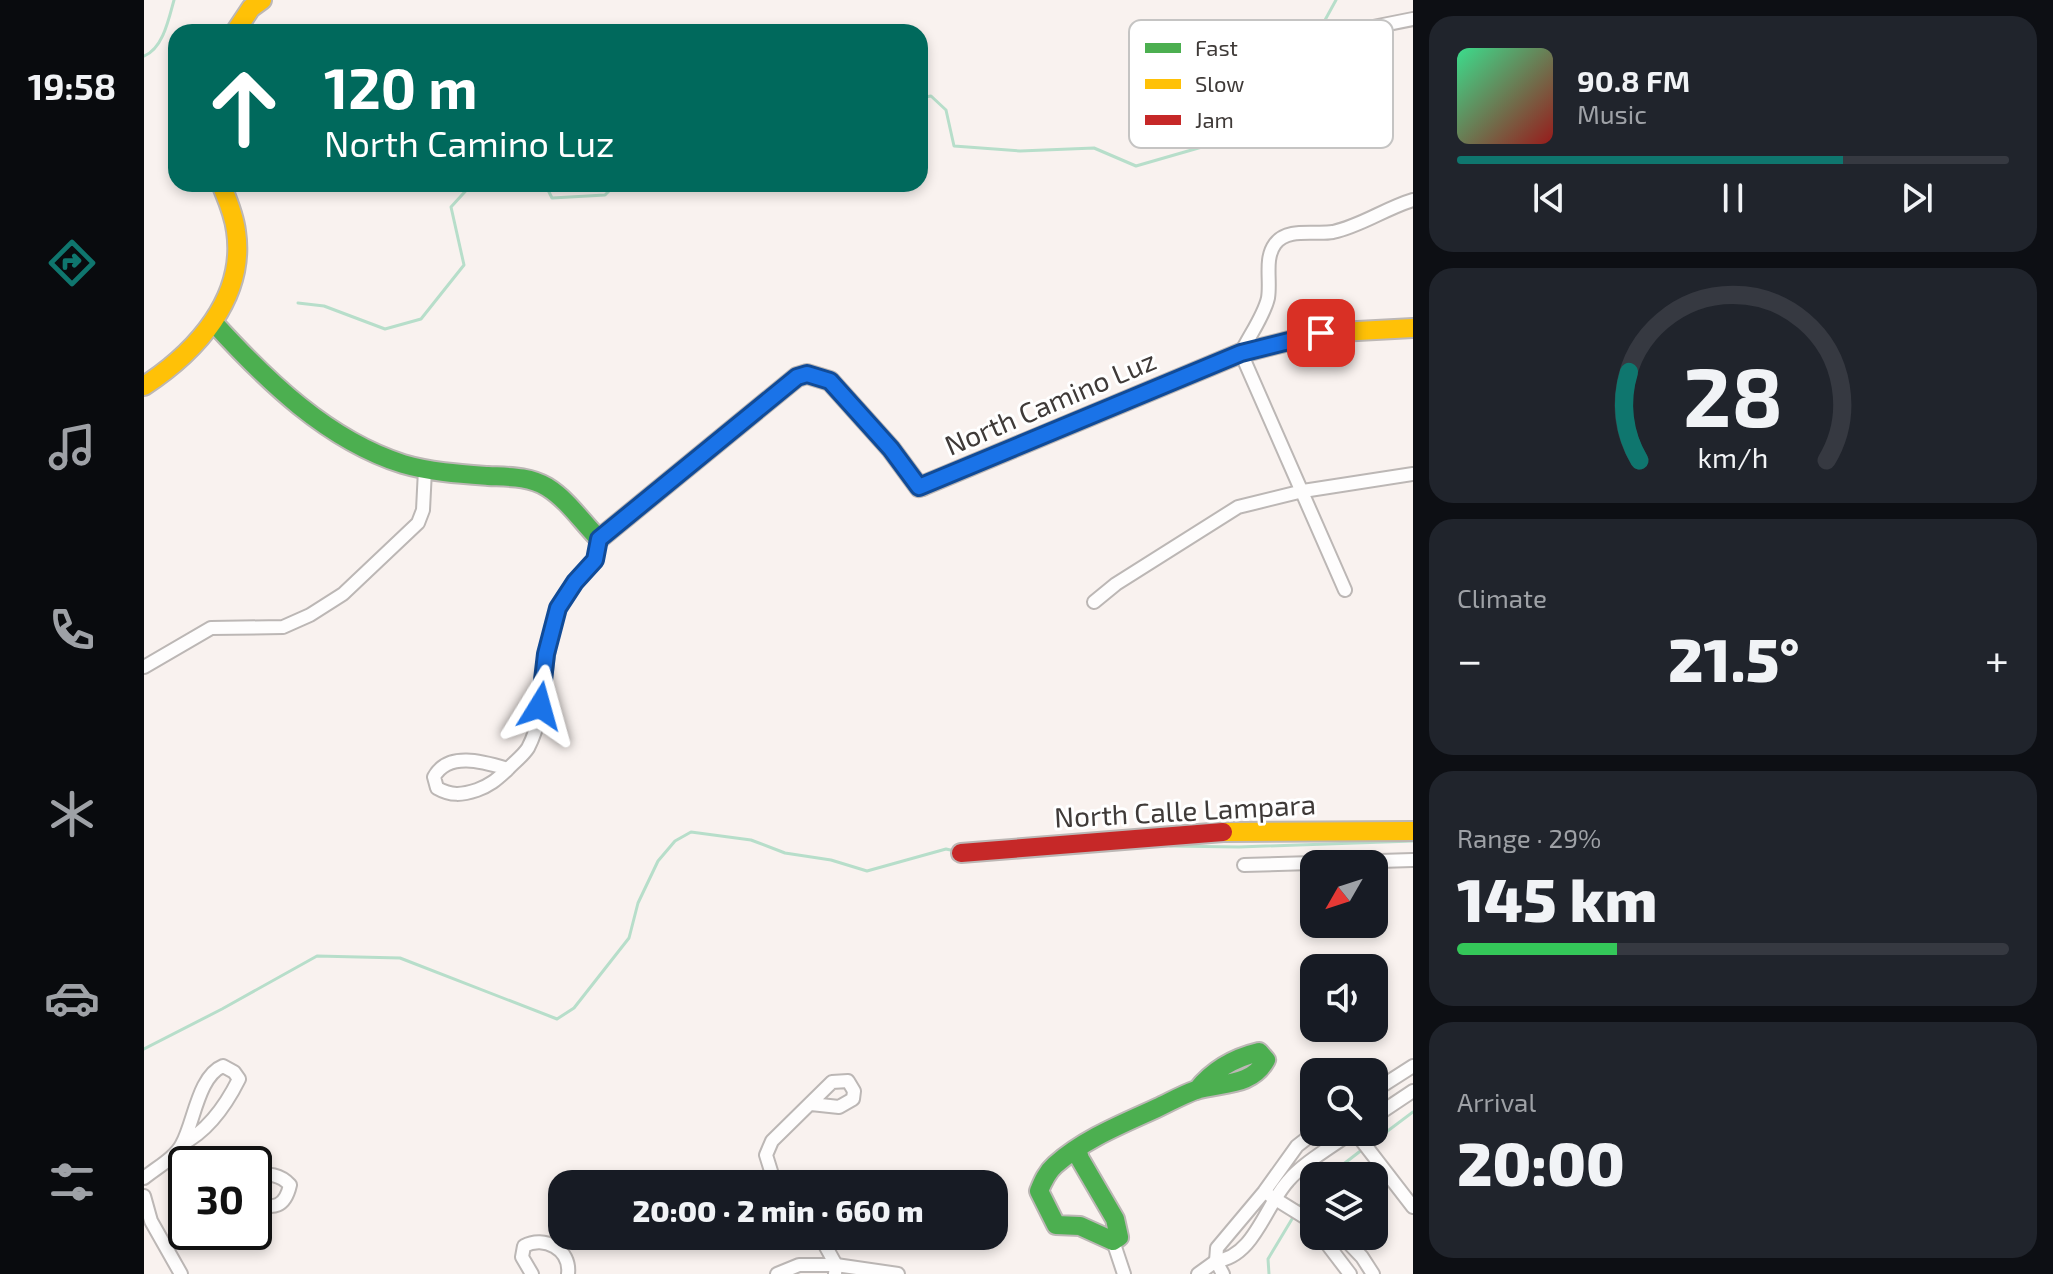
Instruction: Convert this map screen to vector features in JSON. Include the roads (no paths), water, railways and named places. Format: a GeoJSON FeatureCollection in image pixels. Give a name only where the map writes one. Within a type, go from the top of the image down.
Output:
{"type":"FeatureCollection","features":[{"type":"Feature","properties":{"kind":"street"},"geometry":{"type":"LineString","coordinates":[[240,24],[251,8],[262,0]]}},
{"type":"Feature","properties":{"kind":"street"},"geometry":{"type":"LineString","coordinates":[[1393,23],[1413,19]]}},
{"type":"Feature","properties":{"kind":"street"},"geometry":{"type":"LineString","coordinates":[[144,386],[183,356],[214,323],[230,291],[237,237],[224,192]]}},
{"type":"Feature","properties":{"kind":"street"},"geometry":{"type":"LineString","coordinates":[[1345,590],[1241,353],[1268,300],[1270,254],[1277,241],[1286,235],[1315,234],[1351,226],[1413,200]]}},
{"type":"Feature","properties":{"kind":"street"},"geometry":{"type":"LineString","coordinates":[[214,323],[253,367],[329,426],[374,453],[425,470],[526,478],[544,485],[561,497],[599,539],[595,560],[575,582],[558,608],[529,746],[518,761],[493,783],[457,795],[437,788],[434,777],[453,761],[478,762],[508,769]]}},
{"type":"Feature","properties":{"kind":"street","name":"North Camino Luz"},"geometry":{"type":"LineString","coordinates":[[599,539],[797,377],[807,374],[830,381],[891,449],[919,487],[1241,353],[1333,332],[1413,328]]}},
{"type":"Feature","properties":{"kind":"street"},"geometry":{"type":"LineString","coordinates":[[144,667],[211,628],[283,627],[310,615],[343,594],[418,523],[423,510],[425,470]]}},
{"type":"Feature","properties":{"kind":"street"},"geometry":{"type":"LineString","coordinates":[[1094,602],[1116,584],[1238,507],[1303,491],[1413,474]]}},
{"type":"Feature","properties":{"kind":"street","name":"North Calle Lampara"},"geometry":{"type":"LineString","coordinates":[[961,853],[1214,832],[1413,831]]}},
{"type":"Feature","properties":{"kind":"street","name":"North Calle Lampara"},"geometry":{"type":"LineString","coordinates":[[1244,865],[1413,860]]}},
{"type":"Feature","properties":{"kind":"street"},"geometry":{"type":"LineString","coordinates":[[223,1066],[230,1069],[239,1079],[233,1091],[211,1122],[179,1148],[196,1104],[215,1069],[223,1066]]}},
{"type":"Feature","properties":{"kind":"street"},"geometry":{"type":"LineString","coordinates":[[1388,1082],[1413,1066]]}},
{"type":"Feature","properties":{"kind":"street"},"geometry":{"type":"LineString","coordinates":[[1124,1274],[1113,1241],[1080,1226],[1056,1225],[1039,1191],[1053,1167],[1077,1149],[1111,1128],[1197,1090]]}},
{"type":"Feature","properties":{"kind":"street"},"geometry":{"type":"LineString","coordinates":[[1388,1108],[1413,1091]]}},
{"type":"Feature","properties":{"kind":"street"},"geometry":{"type":"LineString","coordinates":[[771,1170],[766,1155],[772,1141],[811,1104]]}},
{"type":"Feature","properties":{"kind":"street"},"geometry":{"type":"LineString","coordinates":[[1198,1274],[1216,1261],[1228,1260],[1248,1242],[1300,1144]]}},
{"type":"Feature","properties":{"kind":"street"},"geometry":{"type":"LineString","coordinates":[[1223,1274],[1216,1261],[1217,1248],[1288,1180],[1335,1146]]}},
{"type":"Feature","properties":{"kind":"street"},"geometry":{"type":"LineString","coordinates":[[1365,1146],[1413,1207]]}},
{"type":"Feature","properties":{"kind":"street"},"geometry":{"type":"LineString","coordinates":[[1077,1149],[1115,1219],[1119,1237],[1113,1241]]}},
{"type":"Feature","properties":{"kind":"street"},"geometry":{"type":"LineString","coordinates":[[144,1178],[168,1157]]}},
{"type":"Feature","properties":{"kind":"street"},"geometry":{"type":"LineString","coordinates":[[272,1175],[284,1178],[290,1185],[285,1201],[272,1207]]}},
{"type":"Feature","properties":{"kind":"street"},"geometry":{"type":"LineString","coordinates":[[144,1196],[151,1221],[181,1274]]}},
{"type":"Feature","properties":{"kind":"street"},"geometry":{"type":"LineString","coordinates":[[1270,1196],[1300,1214]]}},
{"type":"Feature","properties":{"kind":"street"},"geometry":{"type":"LineString","coordinates":[[532,1274],[522,1257],[524,1246],[534,1240],[548,1242],[559,1249],[569,1267],[568,1274]]}},
{"type":"Feature","properties":{"kind":"street"},"geometry":{"type":"LineString","coordinates":[[826,1250],[835,1269]]}},
{"type":"Feature","properties":{"kind":"street"},"geometry":{"type":"LineString","coordinates":[[1332,1250],[1350,1274]]}},
{"type":"Feature","properties":{"kind":"street"},"geometry":{"type":"LineString","coordinates":[[1355,1250],[1373,1274]]}},
{"type":"Feature","properties":{"kind":"street"},"geometry":{"type":"LineString","coordinates":[[777,1274],[799,1265],[898,1274]]}},
{"type":"Feature","properties":{"kind":"waterway"},"geometry":{"type":"LineString","coordinates":[[144,56],[161,40],[174,0]]}},
{"type":"Feature","properties":{"kind":"waterway"},"geometry":{"type":"LineString","coordinates":[[1325,20],[1336,0]]}},
{"type":"Feature","properties":{"kind":"waterway"},"geometry":{"type":"LineString","coordinates":[[928,97],[946,110],[954,146],[1020,151],[1094,148],[1136,166],[1198,148]]}},
{"type":"Feature","properties":{"kind":"waterway"},"geometry":{"type":"LineString","coordinates":[[298,303],[324,306],[385,329],[421,319],[464,265],[451,207],[465,192]]}},
{"type":"Feature","properties":{"kind":"waterway"},"geometry":{"type":"LineString","coordinates":[[549,192],[552,198],[605,195],[608,192]]}},
{"type":"Feature","properties":{"kind":"waterway"},"geometry":{"type":"LineString","coordinates":[[144,1049],[317,956],[400,958],[557,1019],[574,1008],[629,938],[638,903],[658,861],[675,841],[691,832],[751,840],[785,853],[831,860],[867,871],[946,849],[955,851]]}},
{"type":"Feature","properties":{"kind":"waterway"},"geometry":{"type":"LineString","coordinates":[[1170,846],[1239,847],[1413,841]]}},
{"type":"Feature","properties":{"kind":"waterway"},"geometry":{"type":"LineString","coordinates":[[1388,1131],[1413,1112]]}},
{"type":"Feature","properties":{"kind":"waterway"},"geometry":{"type":"LineString","coordinates":[[1346,1162],[1363,1149]]}},
{"type":"Feature","properties":{"kind":"waterway"},"geometry":{"type":"LineString","coordinates":[[1269,1274],[1268,1259],[1295,1214]]}}]}
